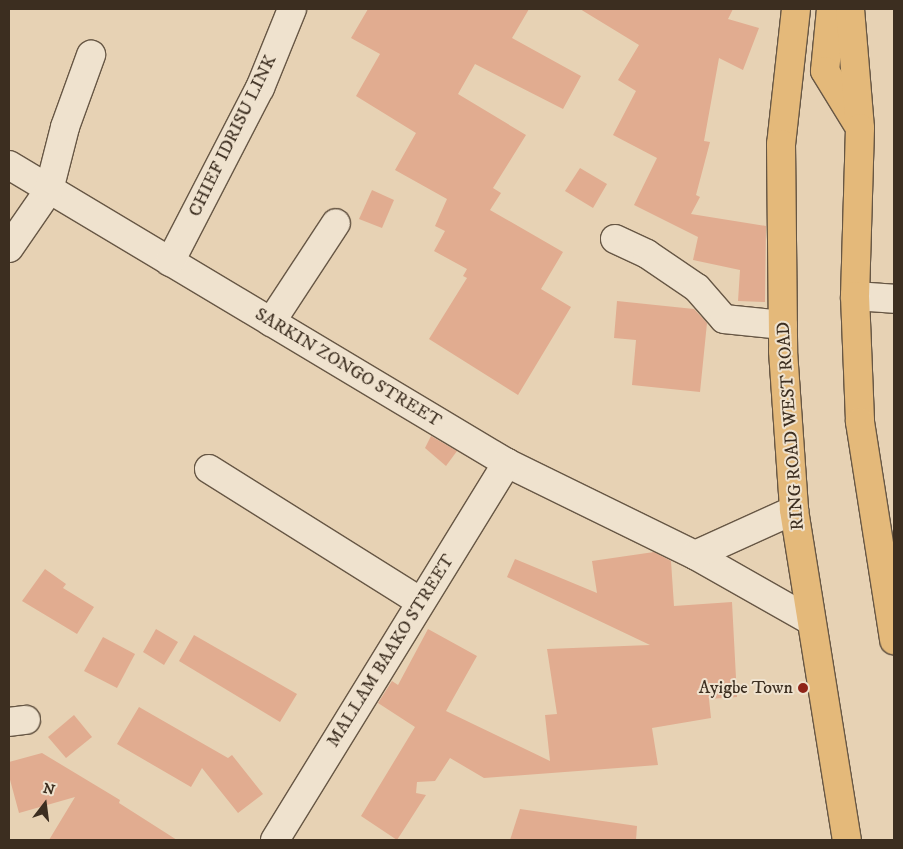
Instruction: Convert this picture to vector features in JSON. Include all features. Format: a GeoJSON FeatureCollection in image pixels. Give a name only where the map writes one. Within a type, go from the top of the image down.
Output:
{"type":"FeatureCollection","features":[{"type":"Feature","properties":{"kind":"main road","name":"RING ROAD WEST ROAD"},"geometry":{"type":"LineString","coordinates":[[796,9],[781,144],[783,324],[794,510],[847,840]]}},
{"type":"Feature","properties":{"kind":"main road"},"geometry":{"type":"LineString","coordinates":[[831,9],[825,72],[860,128]]}},
{"type":"Feature","properties":{"kind":"main road"},"geometry":{"type":"LineString","coordinates":[[850,9],[860,128],[855,296],[860,422],[894,640]]}},
{"type":"Feature","properties":{"kind":"street","name":"CHIEF IDRISU LINK"},"geometry":{"type":"LineString","coordinates":[[170,262],[260,88],[292,9]]}},
{"type":"Feature","properties":{"kind":"street"},"geometry":{"type":"LineString","coordinates":[[9,248],[49,190],[65,127],[91,55]]}},
{"type":"Feature","properties":{"kind":"street","name":"SARKIN ZONGO STREET"},"geometry":{"type":"LineString","coordinates":[[9,165],[507,463],[695,555],[812,622]]}},
{"type":"Feature","properties":{"kind":"street"},"geometry":{"type":"LineString","coordinates":[[271,322],[336,224]]}},
{"type":"Feature","properties":{"kind":"street"},"geometry":{"type":"LineString","coordinates":[[615,239],[647,254],[698,288],[724,319],[783,324]]}},
{"type":"Feature","properties":{"kind":"street"},"geometry":{"type":"LineString","coordinates":[[855,296],[894,300]]}},
{"type":"Feature","properties":{"kind":"street","name":"MALLAM BAAKO STREET"},"geometry":{"type":"LineString","coordinates":[[275,840],[507,463]]}},
{"type":"Feature","properties":{"kind":"street"},"geometry":{"type":"LineString","coordinates":[[209,469],[421,602]]}},
{"type":"Feature","properties":{"kind":"street"},"geometry":{"type":"LineString","coordinates":[[695,555],[794,510]]}},
{"type":"Feature","properties":{"kind":"building"},"geometry":{"type":"Polygon","coordinates":[[[368,9],[529,9],[512,38],[581,76],[563,109],[475,64],[458,94],[526,135],[493,188],[501,193],[490,210],[563,252],[541,289],[571,307],[518,395],[429,339],[467,278],[463,276],[467,269],[434,251],[445,231],[435,226],[447,199],[395,170],[416,133],[356,96],[380,54],[351,38],[368,9]]]}},
{"type":"Feature","properties":{"kind":"building"},"geometry":{"type":"Polygon","coordinates":[[[580,9],[733,9],[728,19],[759,28],[743,70],[719,58],[704,141],[710,142],[696,195],[700,197],[691,214],[766,226],[765,302],[738,301],[740,270],[693,260],[698,237],[634,205],[657,158],[613,135],[636,91],[618,80],[639,45],[580,9]]]}},
{"type":"Feature","properties":{"kind":"building"},"geometry":{"type":"Polygon","coordinates":[[[580,168],[607,184],[593,208],[565,191],[580,168]]]}},
{"type":"Feature","properties":{"kind":"building"},"geometry":{"type":"Polygon","coordinates":[[[372,190],[394,200],[382,228],[359,219],[372,190]]]}},
{"type":"Feature","properties":{"kind":"building"},"geometry":{"type":"Polygon","coordinates":[[[617,301],[694,309],[707,323],[700,392],[632,385],[636,340],[614,338],[617,301]]]}},
{"type":"Feature","properties":{"kind":"building"},"geometry":{"type":"Polygon","coordinates":[[[431,436],[457,451],[446,466],[425,448],[431,436]]]}},
{"type":"Feature","properties":{"kind":"building"},"geometry":{"type":"Polygon","coordinates":[[[654,552],[671,561],[674,606],[732,602],[737,697],[709,699],[711,718],[652,728],[658,765],[484,778],[450,758],[435,781],[417,782],[416,793],[426,795],[397,840],[361,816],[415,727],[378,703],[392,681],[398,685],[428,629],[477,656],[446,711],[550,761],[545,715],[557,714],[547,649],[650,645],[507,577],[515,559],[597,593],[592,561],[654,552]]]}},
{"type":"Feature","properties":{"kind":"building"},"geometry":{"type":"Polygon","coordinates":[[[45,569],[66,584],[63,588],[94,607],[77,634],[22,601],[45,569]]]}},
{"type":"Feature","properties":{"kind":"building"},"geometry":{"type":"Polygon","coordinates":[[[156,629],[178,642],[164,665],[143,652],[156,629]]]}},
{"type":"Feature","properties":{"kind":"building"},"geometry":{"type":"Polygon","coordinates":[[[194,635],[297,694],[280,722],[179,661],[194,635]]]}},
{"type":"Feature","properties":{"kind":"building"},"geometry":{"type":"Polygon","coordinates":[[[103,637],[135,654],[117,688],[84,671],[103,637]]]}},
{"type":"Feature","properties":{"kind":"building"},"geometry":{"type":"Polygon","coordinates":[[[139,707],[228,758],[232,755],[263,794],[238,813],[202,768],[191,787],[117,744],[139,707]]]}},
{"type":"Feature","properties":{"kind":"building"},"geometry":{"type":"Polygon","coordinates":[[[74,715],[92,737],[66,758],[48,737],[74,715]]]}},
{"type":"Feature","properties":{"kind":"building"},"geometry":{"type":"Polygon","coordinates":[[[42,753],[120,800],[119,803],[177,840],[49,840],[75,797],[19,813],[9,776],[9,762],[42,753]]]}},
{"type":"Feature","properties":{"kind":"building"},"geometry":{"type":"Polygon","coordinates":[[[520,809],[637,826],[636,840],[510,840],[520,809]]]}},
{"type":"Feature","properties":{"kind":"place","name":"Ayigbe Town"},"geometry":{"type":"Point","coordinates":[803,688]}}]}
